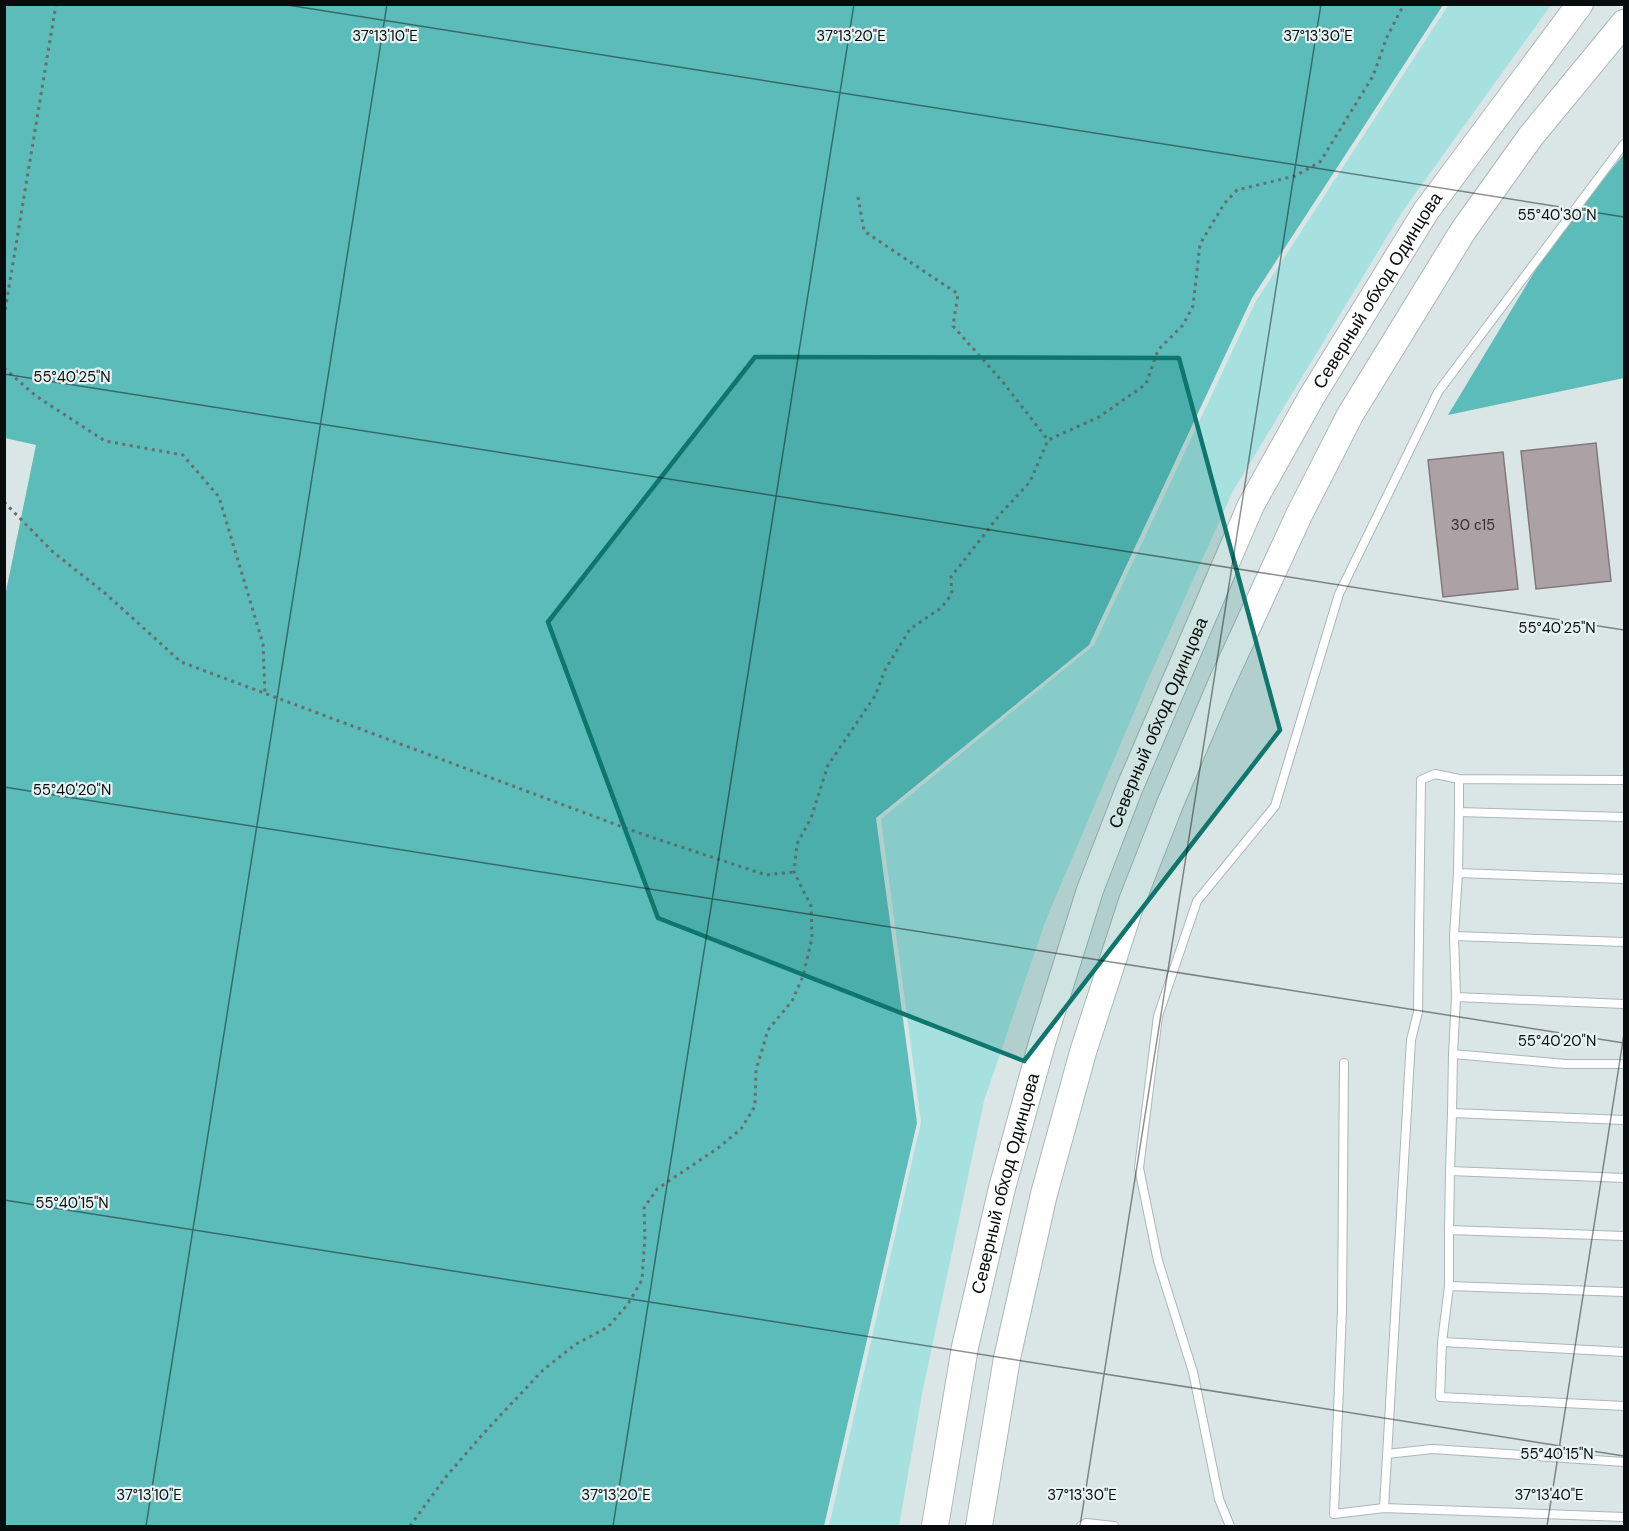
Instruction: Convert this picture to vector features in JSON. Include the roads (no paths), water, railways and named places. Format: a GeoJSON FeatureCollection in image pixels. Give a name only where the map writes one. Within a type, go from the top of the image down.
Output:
{"type":"FeatureCollection","features":[{"type":"Feature","properties":{"kind":"highway","name":"Северный обход Одинцова"},"geometry":{"type":"LineString","coordinates":[[935,1527],[965,1347],[1002,1188],[1042,1043],[1090,890],[1129,789],[1251,505],[1312,396],[1426,211],[1580,4]]}},
{"type":"Feature","properties":{"kind":"highway"},"geometry":{"type":"LineString","coordinates":[[979,1527],[1006,1358],[1044,1194],[1083,1052],[1132,901],[1221,684],[1299,515],[1350,415],[1463,231],[1531,136],[1624,23]]}},
{"type":"Feature","properties":{"kind":"lane"},"geometry":{"type":"LineString","coordinates":[[1230,1527],[1219,1498],[1193,1372],[1158,1261],[1139,1167],[1158,1016],[1197,901],[1275,806],[1339,594],[1438,392],[1624,144]]}},
{"type":"Feature","properties":{"kind":"lane"},"geometry":{"type":"LineString","coordinates":[[1384,1508],[1411,1040],[1419,1012],[1421,780],[1435,774],[1459,779],[1624,780]]}},
{"type":"Feature","properties":{"kind":"lane"},"geometry":{"type":"LineString","coordinates":[[1459,779],[1458,873],[1454,936],[1456,997],[1449,1286],[1442,1341],[1440,1397],[1624,1406]]}},
{"type":"Feature","properties":{"kind":"lane"},"geometry":{"type":"LineString","coordinates":[[1459,812],[1624,818]]}},
{"type":"Feature","properties":{"kind":"lane"},"geometry":{"type":"LineString","coordinates":[[1458,873],[1624,879]]}},
{"type":"Feature","properties":{"kind":"lane"},"geometry":{"type":"LineString","coordinates":[[1454,936],[1624,942]]}},
{"type":"Feature","properties":{"kind":"lane"},"geometry":{"type":"LineString","coordinates":[[1456,997],[1624,1004]]}},
{"type":"Feature","properties":{"kind":"lane"},"geometry":{"type":"LineString","coordinates":[[1453,1054],[1565,1064],[1624,1064]]}},
{"type":"Feature","properties":{"kind":"lane"},"geometry":{"type":"LineString","coordinates":[[1344,1063],[1342,1309],[1334,1514],[1384,1508],[1624,1517]]}},
{"type":"Feature","properties":{"kind":"lane"},"geometry":{"type":"LineString","coordinates":[[1452,1113],[1624,1120]]}},
{"type":"Feature","properties":{"kind":"lane"},"geometry":{"type":"LineString","coordinates":[[1450,1171],[1624,1178]]}},
{"type":"Feature","properties":{"kind":"lane"},"geometry":{"type":"LineString","coordinates":[[1449,1230],[1624,1236]]}},
{"type":"Feature","properties":{"kind":"lane"},"geometry":{"type":"LineString","coordinates":[[1449,1286],[1624,1292]]}},
{"type":"Feature","properties":{"kind":"lane"},"geometry":{"type":"LineString","coordinates":[[1442,1341],[1624,1352]]}},
{"type":"Feature","properties":{"kind":"lane"},"geometry":{"type":"LineString","coordinates":[[1387,1454],[1432,1449],[1624,1462]]}},
{"type":"Feature","properties":{"kind":"lane"},"geometry":{"type":"LineString","coordinates":[[1081,1527],[1086,1523],[1114,1527]]}}]}
